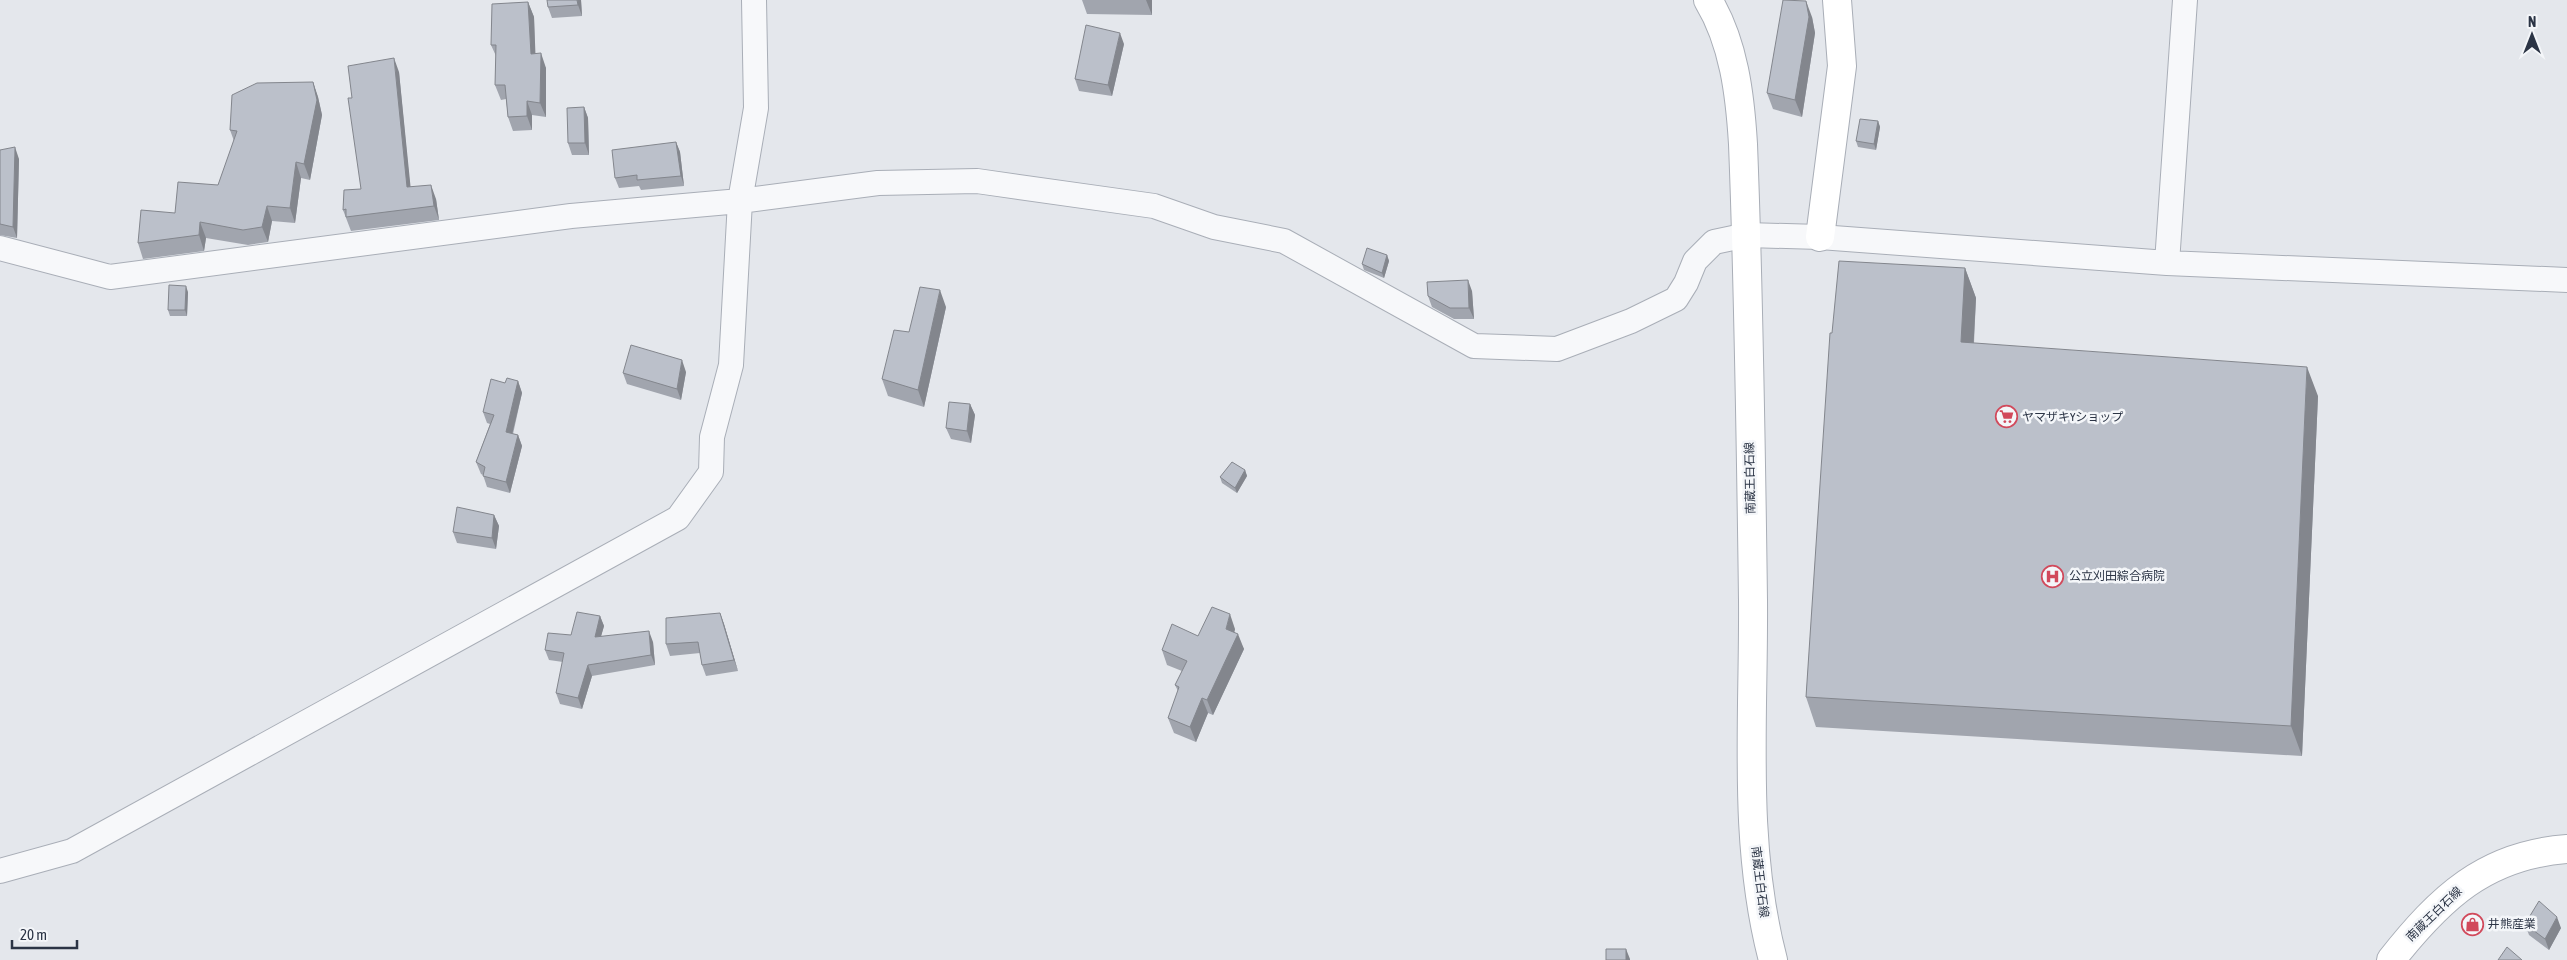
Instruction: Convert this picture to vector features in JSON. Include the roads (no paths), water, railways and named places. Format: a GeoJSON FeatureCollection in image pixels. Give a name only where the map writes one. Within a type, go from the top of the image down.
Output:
{"type":"FeatureCollection","features":[{"type":"Feature","properties":{"kind":"main road","name":"南蔵王白石線"},"geometry":{"type":"LineString","coordinates":[[1708,0],[1730,52],[1740,100],[1746,235],[1753,600],[1753,796],[1758,888],[1773,960]]}},
{"type":"Feature","properties":{"kind":"main road"},"geometry":{"type":"LineString","coordinates":[[1820,237],[1842,66],[1837,0]]}},
{"type":"Feature","properties":{"kind":"main road","name":"南蔵王白石線"},"geometry":{"type":"LineString","coordinates":[[2391,960],[2450,896],[2474,877],[2505,861],[2530,854],[2567,849]]}},
{"type":"Feature","properties":{"kind":"street"},"geometry":{"type":"LineString","coordinates":[[0,870],[72,851],[678,518],[711,472],[712,437],[731,365],[740,201],[756,108],[754,0]]}},
{"type":"Feature","properties":{"kind":"street"},"geometry":{"type":"LineString","coordinates":[[2167,263],[2185,0]]}},
{"type":"Feature","properties":{"kind":"street"},"geometry":{"type":"LineString","coordinates":[[0,248],[110,277],[571,216],[740,201],[878,182],[977,181],[1154,206],[1214,227],[1284,241],[1474,346],[1557,349],[1632,321],[1676,299],[1686,283],[1695,261],[1714,242],[1746,235],[1820,237],[2167,263],[2567,280]]}},
{"type":"Feature","properties":{"kind":"place","name":"ヤマザキYショップ"},"geometry":{"type":"Point","coordinates":[2006,417]}},
{"type":"Feature","properties":{"kind":"place","name":"公立刈田綜合病院"},"geometry":{"type":"Point","coordinates":[2053,576]}},
{"type":"Feature","properties":{"kind":"place","name":"井熊産業"},"geometry":{"type":"Point","coordinates":[2472,924]}}]}
